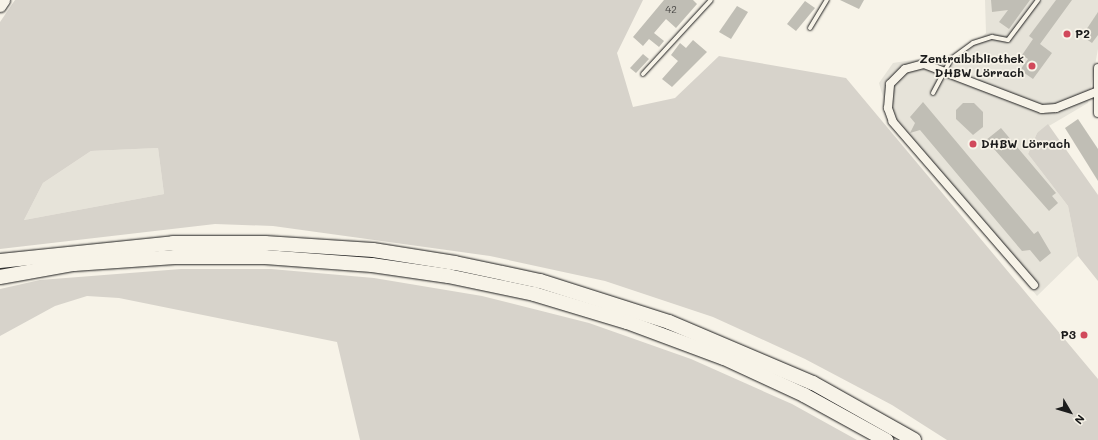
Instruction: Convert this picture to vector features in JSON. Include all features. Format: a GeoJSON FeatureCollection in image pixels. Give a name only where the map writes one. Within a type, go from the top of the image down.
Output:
{"type":"FeatureCollection","features":[{"type":"Feature","properties":{"kind":"highway"},"geometry":{"type":"LineString","coordinates":[[0,261],[173,243],[265,243],[373,250],[455,263],[555,286],[683,327],[813,383],[914,440]]}},
{"type":"Feature","properties":{"kind":"highway"},"geometry":{"type":"LineString","coordinates":[[0,276],[74,264],[175,257],[265,257],[372,265],[448,276],[534,294],[664,336],[804,395],[886,440]]}},
{"type":"Feature","properties":{"kind":"main road"},"geometry":{"type":"LineString","coordinates":[[0,6],[4,0]]}},
{"type":"Feature","properties":{"kind":"street"},"geometry":{"type":"LineString","coordinates":[[1034,285],[893,122],[888,108],[890,84],[905,69],[924,64],[1042,109],[1056,108],[1096,92]]}},
{"type":"Feature","properties":{"kind":"street"},"geometry":{"type":"LineString","coordinates":[[1098,68],[1096,92],[1098,113]]}},
{"type":"Feature","properties":{"kind":"lane"},"geometry":{"type":"LineString","coordinates":[[644,74],[711,0]]}},
{"type":"Feature","properties":{"kind":"lane"},"geometry":{"type":"LineString","coordinates":[[810,28],[827,0]]}},
{"type":"Feature","properties":{"kind":"lane"},"geometry":{"type":"LineString","coordinates":[[933,93],[951,59],[973,43],[992,38],[1008,40],[1038,0]]}},
{"type":"Feature","properties":{"kind":"shaded area"},"geometry":{"type":"Polygon","coordinates":[[[15,0],[643,0],[617,53],[633,107],[675,98],[719,56],[846,78],[1098,379],[1098,440],[947,440],[892,405],[805,359],[713,317],[605,281],[490,256],[273,226],[215,224],[0,249],[0,22],[15,0]],[[158,148],[91,151],[43,183],[24,220],[164,194],[158,148]]]}},
{"type":"Feature","properties":{"kind":"shaded area","name":"DHBW Lörrach"},"geometry":{"type":"Polygon","coordinates":[[[985,0],[1098,0],[1098,49],[1088,103],[1037,133],[1028,154],[1068,206],[1078,256],[1037,296],[887,111],[879,83],[893,63],[919,59],[956,63],[986,33],[985,0]]]}},
{"type":"Feature","properties":{"kind":"shaded area"},"geometry":{"type":"Polygon","coordinates":[[[1048,124],[1098,195],[1098,281],[1078,256],[1068,206],[1028,154],[1037,133],[1048,124]]]}},
{"type":"Feature","properties":{"kind":"shaded area"},"geometry":{"type":"Polygon","coordinates":[[[158,148],[164,194],[24,220],[43,183],[91,151],[158,148]]]}},
{"type":"Feature","properties":{"kind":"shaded area"},"geometry":{"type":"Polygon","coordinates":[[[181,269],[271,269],[374,278],[482,296],[589,323],[691,359],[792,404],[857,440],[360,440],[337,342],[119,298],[87,296],[55,306],[0,336],[0,289],[40,280],[181,269]]]}},
{"type":"Feature","properties":{"kind":"building"},"geometry":{"type":"Polygon","coordinates":[[[664,0],[693,0],[697,4],[676,28],[666,19],[654,33],[664,41],[659,47],[649,39],[643,46],[633,37],[664,0]]]}},
{"type":"Feature","properties":{"kind":"building"},"geometry":{"type":"Polygon","coordinates":[[[840,0],[864,0],[859,9],[840,0]]]}},
{"type":"Feature","properties":{"kind":"building"},"geometry":{"type":"Polygon","coordinates":[[[991,0],[1030,0],[1009,29],[999,22],[1008,10],[992,12],[991,0]]]}},
{"type":"Feature","properties":{"kind":"building"},"geometry":{"type":"Polygon","coordinates":[[[1056,0],[1072,0],[1040,44],[1052,53],[1033,79],[1020,70],[1028,59],[1022,55],[1033,39],[1029,36],[1056,0]]]}},
{"type":"Feature","properties":{"kind":"building"},"geometry":{"type":"Polygon","coordinates":[[[805,1],[815,8],[796,31],[787,24],[805,1]]]}},
{"type":"Feature","properties":{"kind":"building"},"geometry":{"type":"Polygon","coordinates":[[[737,6],[748,12],[731,39],[719,32],[737,6]]]}},
{"type":"Feature","properties":{"kind":"building"},"geometry":{"type":"Polygon","coordinates":[[[1098,12],[1098,35],[1092,43],[1082,36],[1098,12]]]}},
{"type":"Feature","properties":{"kind":"building"},"geometry":{"type":"Polygon","coordinates":[[[693,40],[707,52],[672,87],[662,79],[678,61],[671,55],[680,43],[686,48],[693,40]]]}},
{"type":"Feature","properties":{"kind":"building"},"geometry":{"type":"Polygon","coordinates":[[[643,54],[649,59],[636,73],[630,68],[643,54]]]}},
{"type":"Feature","properties":{"kind":"building"},"geometry":{"type":"Polygon","coordinates":[[[923,102],[1034,234],[1038,231],[1051,253],[1040,262],[1030,250],[1022,251],[920,130],[910,133],[915,123],[910,117],[923,102]]]}},
{"type":"Feature","properties":{"kind":"building"},"geometry":{"type":"Polygon","coordinates":[[[963,103],[974,103],[983,112],[983,127],[973,135],[956,119],[956,110],[963,103]]]}},
{"type":"Feature","properties":{"kind":"building"},"geometry":{"type":"Polygon","coordinates":[[[1078,119],[1098,149],[1098,181],[1065,128],[1078,119]]]}},
{"type":"Feature","properties":{"kind":"building"},"geometry":{"type":"Polygon","coordinates":[[[1001,128],[1056,193],[1052,196],[1058,203],[1049,211],[986,140],[1001,128]]]}},
{"type":"Feature","properties":{"kind":"place","name":"P2"},"geometry":{"type":"Point","coordinates":[1067,34]}},
{"type":"Feature","properties":{"kind":"place","name":"Zentralbibliothek DHBW Lörrach"},"geometry":{"type":"Point","coordinates":[1032,66]}},
{"type":"Feature","properties":{"kind":"place","name":"DHBW Lörrach"},"geometry":{"type":"Point","coordinates":[973,144]}},
{"type":"Feature","properties":{"kind":"place","name":"P3"},"geometry":{"type":"Point","coordinates":[1084,335]}}]}
